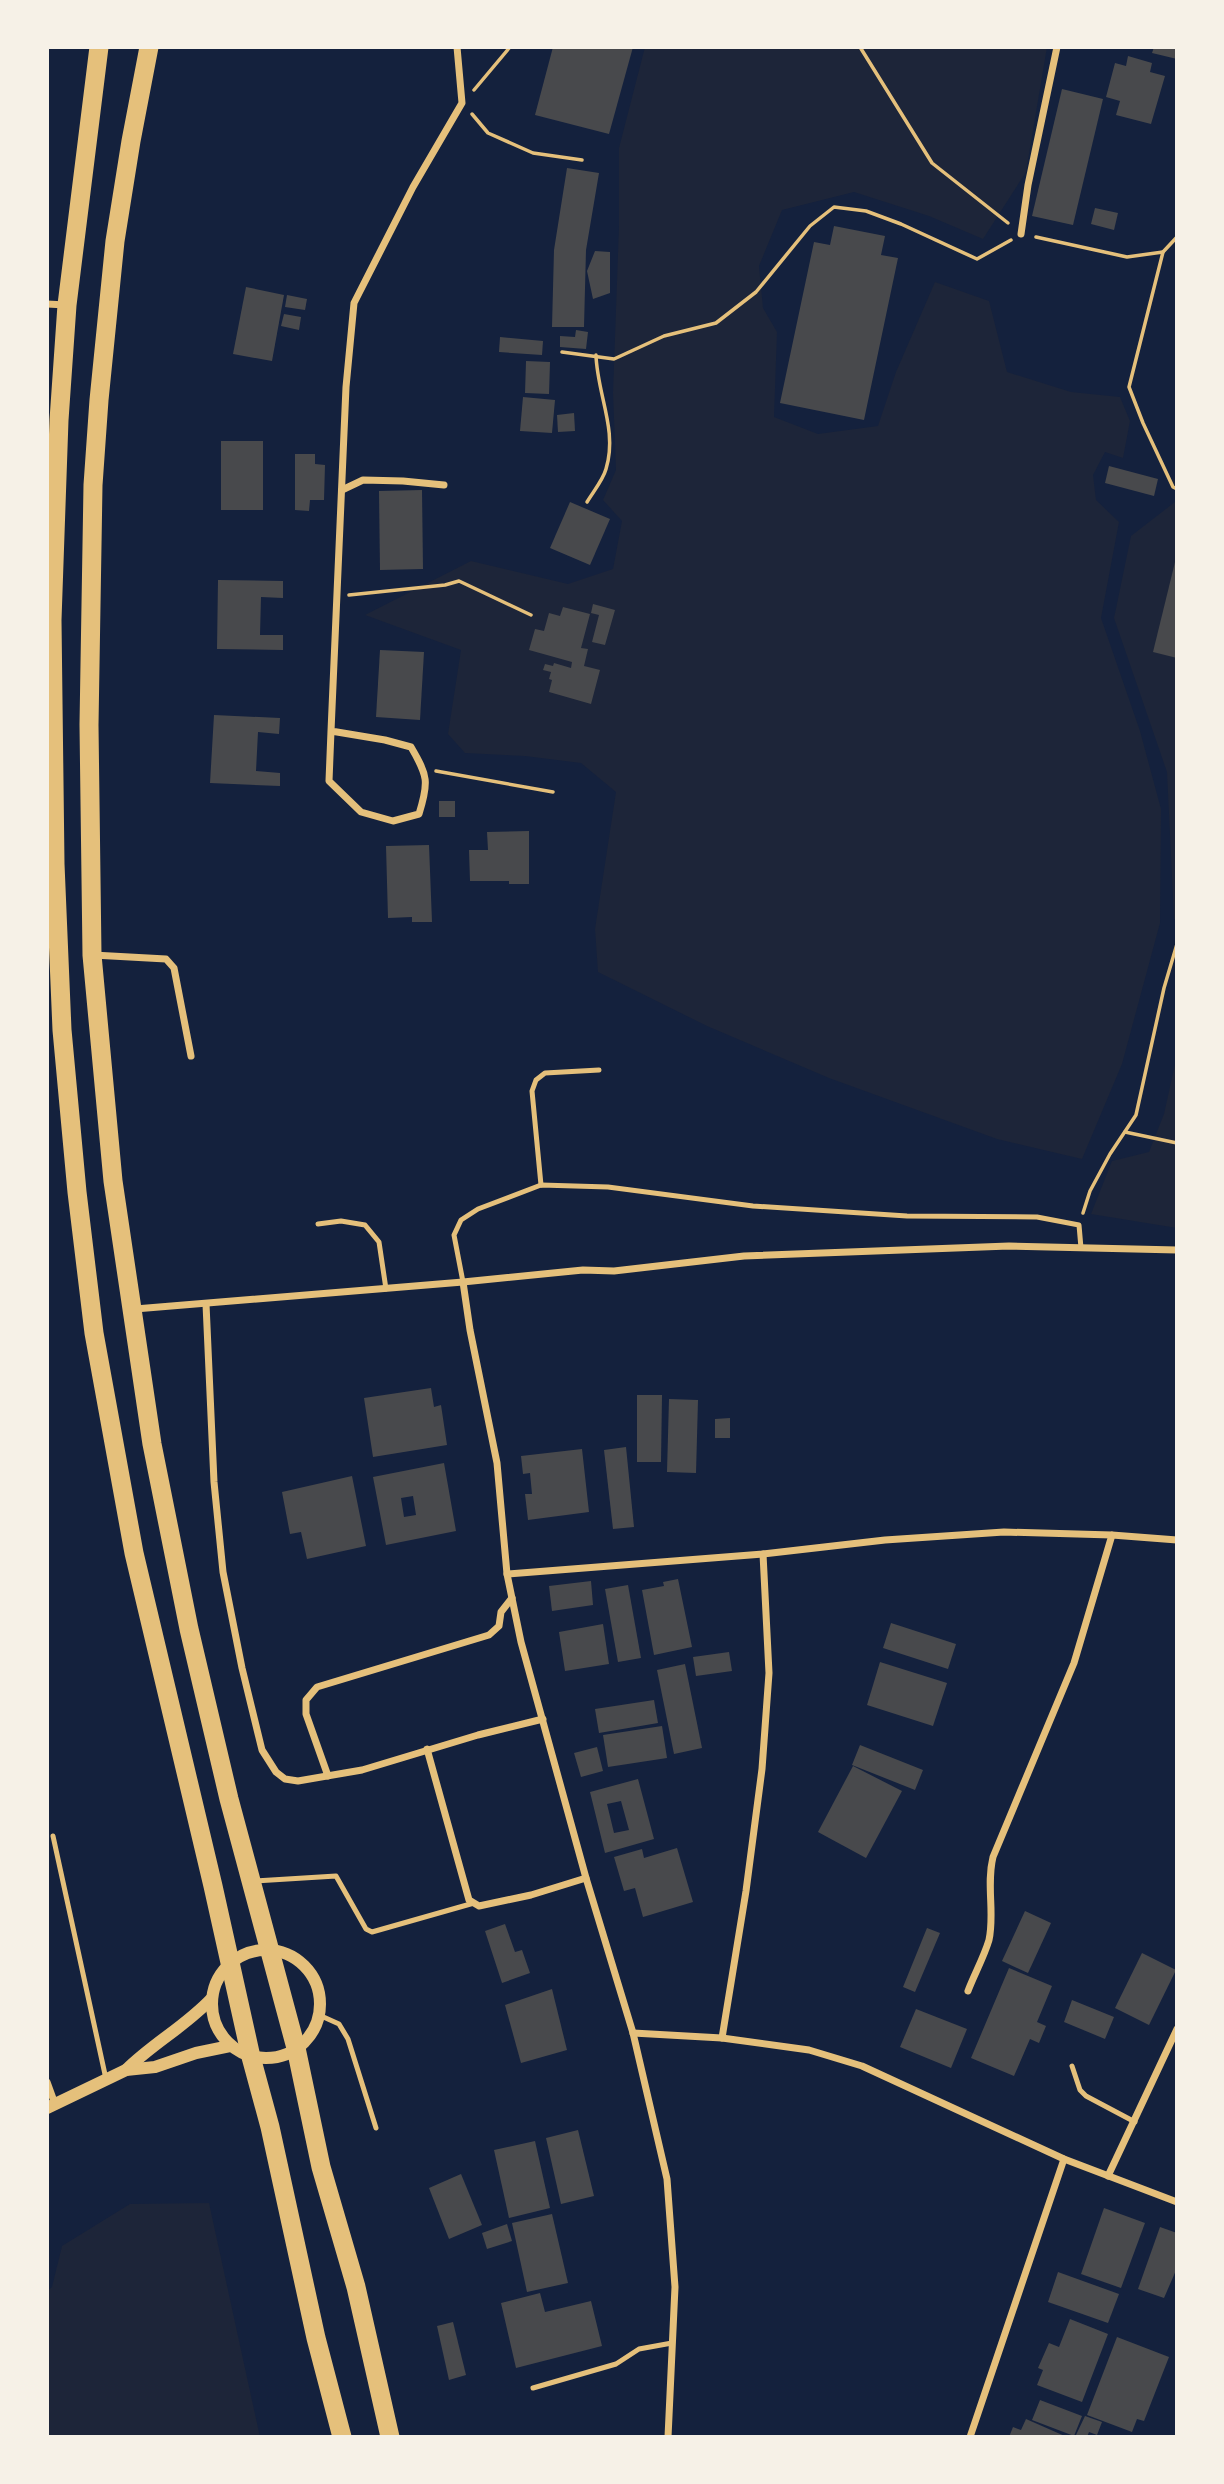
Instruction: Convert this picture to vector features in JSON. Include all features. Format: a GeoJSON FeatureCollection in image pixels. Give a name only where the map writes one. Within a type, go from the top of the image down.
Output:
{"type":"FeatureCollection","features":[{"type":"Feature","properties":{"kind":"highway"},"geometry":{"type":"LineString","coordinates":[[99,47],[57,304],[59,420],[52,620],[51,864],[62,1030],[77,1192],[94,1333],[134,1553],[251,2057],[270,2127],[316,2338],[342,2437]]}},
{"type":"Feature","properties":{"kind":"highway"},"geometry":{"type":"LineString","coordinates":[[149,47],[116,241],[95,460],[89,725],[92,955],[113,1181],[152,1444],[189,1629],[229,1799],[296,2048],[321,2167],[356,2287],[390,2437]]}},
{"type":"Feature","properties":{"kind":"street"},"geometry":{"type":"LineString","coordinates":[[331,731],[411,747],[424,769],[426,791],[419,814],[393,821],[361,812],[329,781],[331,731],[337,596],[342,490],[346,387],[354,303],[413,187],[462,103],[457,47]]}},
{"type":"Feature","properties":{"kind":"street"},"geometry":{"type":"LineString","coordinates":[[1021,234],[1028,186],[1058,47]]}},
{"type":"Feature","properties":{"kind":"street"},"geometry":{"type":"LineString","coordinates":[[342,490],[363,480],[444,485]]}},
{"type":"Feature","properties":{"kind":"street"},"geometry":{"type":"LineString","coordinates":[[92,955],[166,959],[174,968],[191,1056]]}},
{"type":"Feature","properties":{"kind":"street"},"geometry":{"type":"LineString","coordinates":[[131,1310],[583,1270],[614,1272],[790,1253],[1009,1246],[1177,1250]]}},
{"type":"Feature","properties":{"kind":"street"},"geometry":{"type":"LineString","coordinates":[[463,1282],[497,1463],[507,1574],[521,1642],[586,1878],[634,2033],[667,2179],[675,2287],[667,2437]]}},
{"type":"Feature","properties":{"kind":"street"},"geometry":{"type":"LineString","coordinates":[[206,1304],[214,1482],[223,1572],[262,1750],[276,1772],[285,1779],[298,1781],[362,1770],[427,1749],[543,1719]]}},
{"type":"Feature","properties":{"kind":"street"},"geometry":{"type":"LineString","coordinates":[[507,1574],[1004,1532],[1177,1540]]}},
{"type":"Feature","properties":{"kind":"street"},"geometry":{"type":"LineString","coordinates":[[968,1991],[989,1939],[989,1875],[993,1857],[1074,1663],[1112,1535]]}},
{"type":"Feature","properties":{"kind":"street"},"geometry":{"type":"LineString","coordinates":[[722,2038],[746,1891],[762,1769],[769,1673],[763,1554]]}},
{"type":"Feature","properties":{"kind":"street"},"geometry":{"type":"LineString","coordinates":[[328,1776],[306,1714],[306,1700],[317,1687],[489,1635],[499,1626],[501,1612],[512,1598]]}},
{"type":"Feature","properties":{"kind":"street"},"geometry":{"type":"LineString","coordinates":[[427,1749],[469,1900],[479,1906],[531,1895],[586,1878]]}},
{"type":"Feature","properties":{"kind":"street"},"geometry":{"type":"LineString","coordinates":[[126,2070],[145,2051],[188,2022],[212,1998],[221,1973],[243,1954],[270,1948],[292,1956],[306,1966],[315,1981],[320,1998],[319,2015],[313,2032],[296,2048],[268,2059],[251,2057],[230,2046],[215,2024],[212,1998]]}},
{"type":"Feature","properties":{"kind":"street"},"geometry":{"type":"LineString","coordinates":[[1108,2176],[1177,2029]]}},
{"type":"Feature","properties":{"kind":"street"},"geometry":{"type":"LineString","coordinates":[[634,2033],[722,2038],[809,2050],[862,2066],[1064,2160],[1177,2202]]}},
{"type":"Feature","properties":{"kind":"street"},"geometry":{"type":"LineString","coordinates":[[47,2082],[51,2106],[126,2070],[155,2067],[196,2053],[230,2046]]}},
{"type":"Feature","properties":{"kind":"street"},"geometry":{"type":"LineString","coordinates":[[970,2437],[1064,2160]]}},
{"type":"Feature","properties":{"kind":"lane"},"geometry":{"type":"LineString","coordinates":[[541,1185],[532,1091],[536,1080],[545,1073],[598,1070]]}},
{"type":"Feature","properties":{"kind":"lane"},"geometry":{"type":"LineString","coordinates":[[463,1282],[454,1235],[461,1220],[478,1209],[541,1185],[608,1187],[767,1207],[906,1216],[1037,1217],[1079,1225],[1081,1248]]}},
{"type":"Feature","properties":{"kind":"lane"},"geometry":{"type":"LineString","coordinates":[[318,1224],[341,1221],[365,1225],[379,1242],[386,1289]]}},
{"type":"Feature","properties":{"kind":"lane"},"geometry":{"type":"LineString","coordinates":[[53,1836],[106,2079]]}},
{"type":"Feature","properties":{"kind":"lane"},"geometry":{"type":"LineString","coordinates":[[252,1881],[336,1876],[366,1929],[372,1932],[474,1903]]}},
{"type":"Feature","properties":{"kind":"lane"},"geometry":{"type":"LineString","coordinates":[[319,2015],[339,2024],[348,2039],[376,2128]]}},
{"type":"Feature","properties":{"kind":"lane"},"geometry":{"type":"LineString","coordinates":[[1072,2066],[1080,2090],[1086,2096],[1135,2122]]}},
{"type":"Feature","properties":{"kind":"lane"},"geometry":{"type":"LineString","coordinates":[[533,2388],[616,2364],[639,2349],[672,2343]]}},
{"type":"Feature","properties":{"kind":"path"},"geometry":{"type":"LineString","coordinates":[[510,47],[462,103],[488,133],[533,153],[582,160]]}},
{"type":"Feature","properties":{"kind":"path"},"geometry":{"type":"LineString","coordinates":[[860,47],[932,163],[1021,234],[1127,257],[1163,252]]}},
{"type":"Feature","properties":{"kind":"path"},"geometry":{"type":"LineString","coordinates":[[562,352],[614,359],[664,336],[716,323],[756,292],[810,226],[834,207],[866,211],[977,259],[1021,234]]}},
{"type":"Feature","properties":{"kind":"path"},"geometry":{"type":"LineString","coordinates":[[1177,237],[1163,252],[1129,387],[1173,487],[1177,489]]}},
{"type":"Feature","properties":{"kind":"path"},"geometry":{"type":"LineString","coordinates":[[587,502],[606,470],[609,448],[609,417],[597,377],[596,355]]}},
{"type":"Feature","properties":{"kind":"path"},"geometry":{"type":"LineString","coordinates":[[337,596],[445,585],[459,581],[531,615]]}},
{"type":"Feature","properties":{"kind":"path"},"geometry":{"type":"LineString","coordinates":[[424,769],[553,792]]}},
{"type":"Feature","properties":{"kind":"path"},"geometry":{"type":"LineString","coordinates":[[1079,1225],[1090,1191],[1136,1115],[1164,988],[1177,944]]}},
{"type":"Feature","properties":{"kind":"path"},"geometry":{"type":"LineString","coordinates":[[1125,1132],[1177,1143]]}},
{"type":"Feature","properties":{"kind":"shaded area"},"geometry":{"type":"Polygon","coordinates":[[[645,47],[1047,47],[1026,172],[983,239],[929,216],[854,192],[782,210],[759,266],[763,308],[777,332],[774,417],[818,434],[878,426],[896,372],[935,282],[989,301],[1007,372],[1071,392],[1120,397],[1130,421],[1123,458],[1105,452],[1093,475],[1096,500],[1119,522],[1101,618],[1140,731],[1161,809],[1160,923],[1122,1064],[1082,1159],[997,1139],[829,1078],[707,1026],[598,972],[595,929],[616,792],[581,763],[525,756],[465,753],[448,734],[461,650],[365,615],[471,561],[568,584],[613,569],[622,521],[603,500],[616,470],[613,393],[619,148],[645,47]]]}},
{"type":"Feature","properties":{"kind":"shaded area"},"geometry":{"type":"Polygon","coordinates":[[[1175,502],[1177,919],[1174,919],[1167,772],[1114,618],[1131,536],[1175,502]]]}},
{"type":"Feature","properties":{"kind":"shaded area"},"geometry":{"type":"Polygon","coordinates":[[[1177,1055],[1177,1228],[1091,1214],[1112,1161],[1149,1152],[1164,1114],[1177,1055]]]}},
{"type":"Feature","properties":{"kind":"shaded area"},"geometry":{"type":"Polygon","coordinates":[[[209,2203],[260,2437],[47,2437],[47,2291],[52,2287],[62,2246],[130,2204],[209,2203]]]}},
{"type":"Feature","properties":{"kind":"building"},"geometry":{"type":"Polygon","coordinates":[[[553,47],[633,47],[609,134],[535,115],[553,47]]]}},
{"type":"Feature","properties":{"kind":"building"},"geometry":{"type":"Polygon","coordinates":[[[1154,47],[1177,47],[1177,59],[1152,53],[1154,47]]]}},
{"type":"Feature","properties":{"kind":"building"},"geometry":{"type":"Polygon","coordinates":[[[1128,56],[1152,63],[1150,72],[1165,76],[1151,124],[1116,115],[1120,101],[1106,97],[1115,63],[1126,66],[1128,56]]]}},
{"type":"Feature","properties":{"kind":"building"},"geometry":{"type":"Polygon","coordinates":[[[1062,89],[1103,99],[1073,225],[1032,216],[1062,89]]]}},
{"type":"Feature","properties":{"kind":"building"},"geometry":{"type":"Polygon","coordinates":[[[567,168],[599,173],[586,250],[584,327],[552,327],[554,250],[567,168]]]}},
{"type":"Feature","properties":{"kind":"building"},"geometry":{"type":"Polygon","coordinates":[[[1095,208],[1118,213],[1114,230],[1091,224],[1095,208]]]}},
{"type":"Feature","properties":{"kind":"building"},"geometry":{"type":"Polygon","coordinates":[[[834,226],[885,236],[881,255],[898,258],[864,420],[780,403],[814,242],[830,245],[834,226]]]}},
{"type":"Feature","properties":{"kind":"building"},"geometry":{"type":"Polygon","coordinates":[[[595,251],[610,252],[610,293],[593,299],[587,271],[595,251]]]}},
{"type":"Feature","properties":{"kind":"building"},"geometry":{"type":"Polygon","coordinates":[[[246,287],[284,295],[272,361],[233,354],[246,287]]]}},
{"type":"Feature","properties":{"kind":"building"},"geometry":{"type":"Polygon","coordinates":[[[287,295],[307,299],[305,310],[285,307],[287,295]]]}},
{"type":"Feature","properties":{"kind":"building"},"geometry":{"type":"Polygon","coordinates":[[[284,314],[301,317],[299,330],[281,326],[284,314]]]}},
{"type":"Feature","properties":{"kind":"building"},"geometry":{"type":"Polygon","coordinates":[[[576,330],[588,332],[586,349],[560,347],[560,336],[575,337],[576,330]]]}},
{"type":"Feature","properties":{"kind":"building"},"geometry":{"type":"Polygon","coordinates":[[[500,337],[543,341],[542,355],[499,352],[500,337]]]}},
{"type":"Feature","properties":{"kind":"building"},"geometry":{"type":"Polygon","coordinates":[[[526,361],[550,362],[549,394],[525,393],[526,361]]]}},
{"type":"Feature","properties":{"kind":"building"},"geometry":{"type":"Polygon","coordinates":[[[523,397],[555,400],[552,433],[520,431],[523,397]]]}},
{"type":"Feature","properties":{"kind":"building"},"geometry":{"type":"Polygon","coordinates":[[[574,413],[575,431],[558,432],[557,415],[574,413]]]}},
{"type":"Feature","properties":{"kind":"building"},"geometry":{"type":"Polygon","coordinates":[[[221,441],[263,441],[263,510],[221,510],[221,441]]]}},
{"type":"Feature","properties":{"kind":"building"},"geometry":{"type":"Polygon","coordinates":[[[295,454],[315,454],[315,464],[325,465],[324,500],[310,500],[309,511],[295,510],[295,454]]]}},
{"type":"Feature","properties":{"kind":"building"},"geometry":{"type":"Polygon","coordinates":[[[1109,466],[1158,479],[1154,496],[1105,483],[1109,466]]]}},
{"type":"Feature","properties":{"kind":"building"},"geometry":{"type":"Polygon","coordinates":[[[422,490],[423,569],[380,570],[379,491],[422,490]]]}},
{"type":"Feature","properties":{"kind":"building"},"geometry":{"type":"Polygon","coordinates":[[[570,502],[610,519],[590,565],[550,548],[570,502]]]}},
{"type":"Feature","properties":{"kind":"building"},"geometry":{"type":"Polygon","coordinates":[[[1177,558],[1177,658],[1153,652],[1177,558]]]}},
{"type":"Feature","properties":{"kind":"building"},"geometry":{"type":"Polygon","coordinates":[[[218,580],[283,581],[283,598],[261,597],[260,635],[283,635],[283,650],[217,649],[218,580]]]}},
{"type":"Feature","properties":{"kind":"building"},"geometry":{"type":"Polygon","coordinates":[[[593,604],[615,610],[605,645],[592,642],[599,615],[591,613],[593,604]]]}},
{"type":"Feature","properties":{"kind":"building"},"geometry":{"type":"Polygon","coordinates":[[[563,607],[590,614],[581,648],[588,649],[584,666],[600,670],[591,704],[549,692],[551,672],[543,670],[545,664],[553,666],[554,663],[571,668],[572,662],[529,650],[535,629],[544,631],[549,613],[560,616],[563,607]]]}},
{"type":"Feature","properties":{"kind":"building"},"geometry":{"type":"Polygon","coordinates":[[[380,650],[424,652],[420,720],[376,717],[380,650]]]}},
{"type":"Feature","properties":{"kind":"building"},"geometry":{"type":"Polygon","coordinates":[[[214,715],[280,718],[279,734],[258,732],[256,771],[280,773],[280,786],[210,783],[214,715]]]}},
{"type":"Feature","properties":{"kind":"building"},"geometry":{"type":"Polygon","coordinates":[[[439,801],[455,801],[455,817],[439,817],[439,801]]]}},
{"type":"Feature","properties":{"kind":"building"},"geometry":{"type":"Polygon","coordinates":[[[529,831],[529,884],[470,881],[469,850],[488,850],[487,832],[529,831]]]}},
{"type":"Feature","properties":{"kind":"building"},"geometry":{"type":"Polygon","coordinates":[[[429,845],[432,922],[412,922],[412,917],[388,918],[386,846],[429,845]]]}},
{"type":"Feature","properties":{"kind":"building"},"geometry":{"type":"Polygon","coordinates":[[[431,1388],[434,1407],[441,1405],[447,1445],[373,1457],[364,1398],[431,1388]]]}},
{"type":"Feature","properties":{"kind":"building"},"geometry":{"type":"Polygon","coordinates":[[[637,1395],[662,1395],[661,1462],[637,1462],[637,1395]]]}},
{"type":"Feature","properties":{"kind":"building"},"geometry":{"type":"Polygon","coordinates":[[[669,1399],[698,1400],[696,1473],[667,1472],[669,1399]]]}},
{"type":"Feature","properties":{"kind":"building"},"geometry":{"type":"Polygon","coordinates":[[[730,1418],[730,1438],[715,1438],[715,1419],[730,1418]]]}},
{"type":"Feature","properties":{"kind":"building"},"geometry":{"type":"Polygon","coordinates":[[[626,1447],[634,1527],[613,1529],[604,1450],[626,1447]]]}},
{"type":"Feature","properties":{"kind":"building"},"geometry":{"type":"Polygon","coordinates":[[[582,1449],[589,1512],[528,1520],[525,1494],[532,1494],[530,1473],[523,1474],[521,1456],[582,1449]]]}},
{"type":"Feature","properties":{"kind":"building"},"geometry":{"type":"Polygon","coordinates":[[[444,1463],[456,1531],[386,1545],[373,1477],[444,1463]],[[413,1496],[401,1498],[404,1517],[416,1515],[413,1496]]]}},
{"type":"Feature","properties":{"kind":"building"},"geometry":{"type":"Polygon","coordinates":[[[352,1476],[366,1546],[307,1559],[301,1532],[290,1534],[282,1492],[352,1476]]]}},
{"type":"Feature","properties":{"kind":"building"},"geometry":{"type":"Polygon","coordinates":[[[678,1579],[692,1647],[654,1655],[642,1590],[664,1586],[663,1582],[678,1579]]]}},
{"type":"Feature","properties":{"kind":"building"},"geometry":{"type":"Polygon","coordinates":[[[591,1581],[593,1605],[552,1611],[549,1586],[591,1581]]]}},
{"type":"Feature","properties":{"kind":"building"},"geometry":{"type":"Polygon","coordinates":[[[628,1585],[641,1658],[618,1662],[605,1589],[628,1585]]]}},
{"type":"Feature","properties":{"kind":"building"},"geometry":{"type":"Polygon","coordinates":[[[891,1623],[956,1644],[948,1669],[883,1648],[891,1623]]]}},
{"type":"Feature","properties":{"kind":"building"},"geometry":{"type":"Polygon","coordinates":[[[603,1624],[609,1664],[565,1671],[559,1632],[603,1624]]]}},
{"type":"Feature","properties":{"kind":"building"},"geometry":{"type":"Polygon","coordinates":[[[729,1652],[732,1671],[696,1676],[693,1657],[729,1652]]]}},
{"type":"Feature","properties":{"kind":"building"},"geometry":{"type":"Polygon","coordinates":[[[880,1662],[947,1683],[933,1726],[867,1705],[880,1662]]]}},
{"type":"Feature","properties":{"kind":"building"},"geometry":{"type":"Polygon","coordinates":[[[685,1664],[702,1748],[674,1754],[657,1670],[685,1664]]]}},
{"type":"Feature","properties":{"kind":"building"},"geometry":{"type":"Polygon","coordinates":[[[654,1700],[658,1723],[599,1733],[595,1709],[654,1700]]]}},
{"type":"Feature","properties":{"kind":"building"},"geometry":{"type":"Polygon","coordinates":[[[662,1726],[667,1758],[608,1767],[603,1735],[662,1726]]]}},
{"type":"Feature","properties":{"kind":"building"},"geometry":{"type":"Polygon","coordinates":[[[860,1745],[923,1770],[915,1790],[852,1765],[860,1745]]]}},
{"type":"Feature","properties":{"kind":"building"},"geometry":{"type":"Polygon","coordinates":[[[597,1747],[603,1771],[581,1777],[574,1753],[597,1747]]]}},
{"type":"Feature","properties":{"kind":"building"},"geometry":{"type":"Polygon","coordinates":[[[853,1766],[902,1791],[866,1858],[818,1832],[853,1766]]]}},
{"type":"Feature","properties":{"kind":"building"},"geometry":{"type":"Polygon","coordinates":[[[638,1779],[654,1839],[605,1853],[590,1792],[638,1779]],[[621,1801],[607,1804],[614,1833],[629,1830],[621,1801]]]}},
{"type":"Feature","properties":{"kind":"building"},"geometry":{"type":"Polygon","coordinates":[[[677,1848],[693,1902],[643,1917],[635,1888],[624,1891],[614,1857],[642,1849],[644,1858],[677,1848]]]}},
{"type":"Feature","properties":{"kind":"building"},"geometry":{"type":"Polygon","coordinates":[[[1025,1911],[1051,1923],[1028,1973],[1002,1961],[1025,1911]]]}},
{"type":"Feature","properties":{"kind":"building"},"geometry":{"type":"Polygon","coordinates":[[[505,1924],[515,1952],[522,1950],[530,1973],[502,1983],[485,1931],[505,1924]]]}},
{"type":"Feature","properties":{"kind":"building"},"geometry":{"type":"Polygon","coordinates":[[[927,1928],[940,1933],[915,1992],[903,1987],[927,1928]]]}},
{"type":"Feature","properties":{"kind":"building"},"geometry":{"type":"Polygon","coordinates":[[[1142,1953],[1176,1970],[1149,2025],[1115,2008],[1142,1953]]]}},
{"type":"Feature","properties":{"kind":"building"},"geometry":{"type":"Polygon","coordinates":[[[1009,1968],[1052,1986],[1037,2022],[1046,2026],[1039,2043],[1030,2039],[1014,2076],[971,2058],[1009,1968]]]}},
{"type":"Feature","properties":{"kind":"building"},"geometry":{"type":"Polygon","coordinates":[[[552,1989],[567,2050],[521,2063],[505,2005],[552,1989]]]}},
{"type":"Feature","properties":{"kind":"building"},"geometry":{"type":"Polygon","coordinates":[[[1072,2000],[1114,2017],[1105,2039],[1064,2022],[1072,2000]]]}},
{"type":"Feature","properties":{"kind":"building"},"geometry":{"type":"Polygon","coordinates":[[[916,2009],[967,2029],[951,2068],[900,2047],[916,2009]]]}},
{"type":"Feature","properties":{"kind":"building"},"geometry":{"type":"Polygon","coordinates":[[[578,2130],[594,2196],[561,2204],[546,2138],[578,2130]]]}},
{"type":"Feature","properties":{"kind":"building"},"geometry":{"type":"Polygon","coordinates":[[[535,2141],[550,2208],[509,2218],[494,2150],[535,2141]]]}},
{"type":"Feature","properties":{"kind":"building"},"geometry":{"type":"Polygon","coordinates":[[[461,2174],[482,2225],[449,2239],[429,2188],[461,2174]]]}},
{"type":"Feature","properties":{"kind":"building"},"geometry":{"type":"Polygon","coordinates":[[[1104,2208],[1145,2223],[1121,2288],[1081,2274],[1104,2208]]]}},
{"type":"Feature","properties":{"kind":"building"},"geometry":{"type":"Polygon","coordinates":[[[552,2214],[568,2283],[527,2292],[512,2223],[552,2214]]]}},
{"type":"Feature","properties":{"kind":"building"},"geometry":{"type":"Polygon","coordinates":[[[507,2224],[512,2241],[487,2249],[482,2233],[507,2224]]]}},
{"type":"Feature","properties":{"kind":"building"},"geometry":{"type":"Polygon","coordinates":[[[1160,2227],[1177,2233],[1177,2268],[1164,2298],[1138,2289],[1160,2227]]]}},
{"type":"Feature","properties":{"kind":"building"},"geometry":{"type":"Polygon","coordinates":[[[1058,2272],[1119,2294],[1108,2323],[1048,2302],[1058,2272]]]}},
{"type":"Feature","properties":{"kind":"building"},"geometry":{"type":"Polygon","coordinates":[[[540,2293],[545,2312],[591,2301],[602,2346],[516,2368],[501,2303],[540,2293]]]}},
{"type":"Feature","properties":{"kind":"building"},"geometry":{"type":"Polygon","coordinates":[[[1070,2319],[1108,2334],[1082,2402],[1037,2385],[1043,2370],[1038,2368],[1049,2343],[1059,2347],[1070,2319]]]}},
{"type":"Feature","properties":{"kind":"building"},"geometry":{"type":"Polygon","coordinates":[[[453,2322],[466,2375],[449,2380],[437,2326],[453,2322]]]}},
{"type":"Feature","properties":{"kind":"building"},"geometry":{"type":"Polygon","coordinates":[[[1117,2337],[1169,2357],[1144,2421],[1137,2419],[1132,2432],[1087,2415],[1117,2337]]]}},
{"type":"Feature","properties":{"kind":"building"},"geometry":{"type":"Polygon","coordinates":[[[1040,2400],[1082,2416],[1074,2436],[1032,2420],[1040,2400]]]}},
{"type":"Feature","properties":{"kind":"building"},"geometry":{"type":"Polygon","coordinates":[[[1085,2416],[1102,2422],[1097,2435],[1089,2432],[1087,2437],[1076,2435],[1085,2416]]]}},
{"type":"Feature","properties":{"kind":"building"},"geometry":{"type":"Polygon","coordinates":[[[1026,2419],[1067,2437],[1009,2437],[1013,2427],[1021,2430],[1026,2419]]]}}]}
